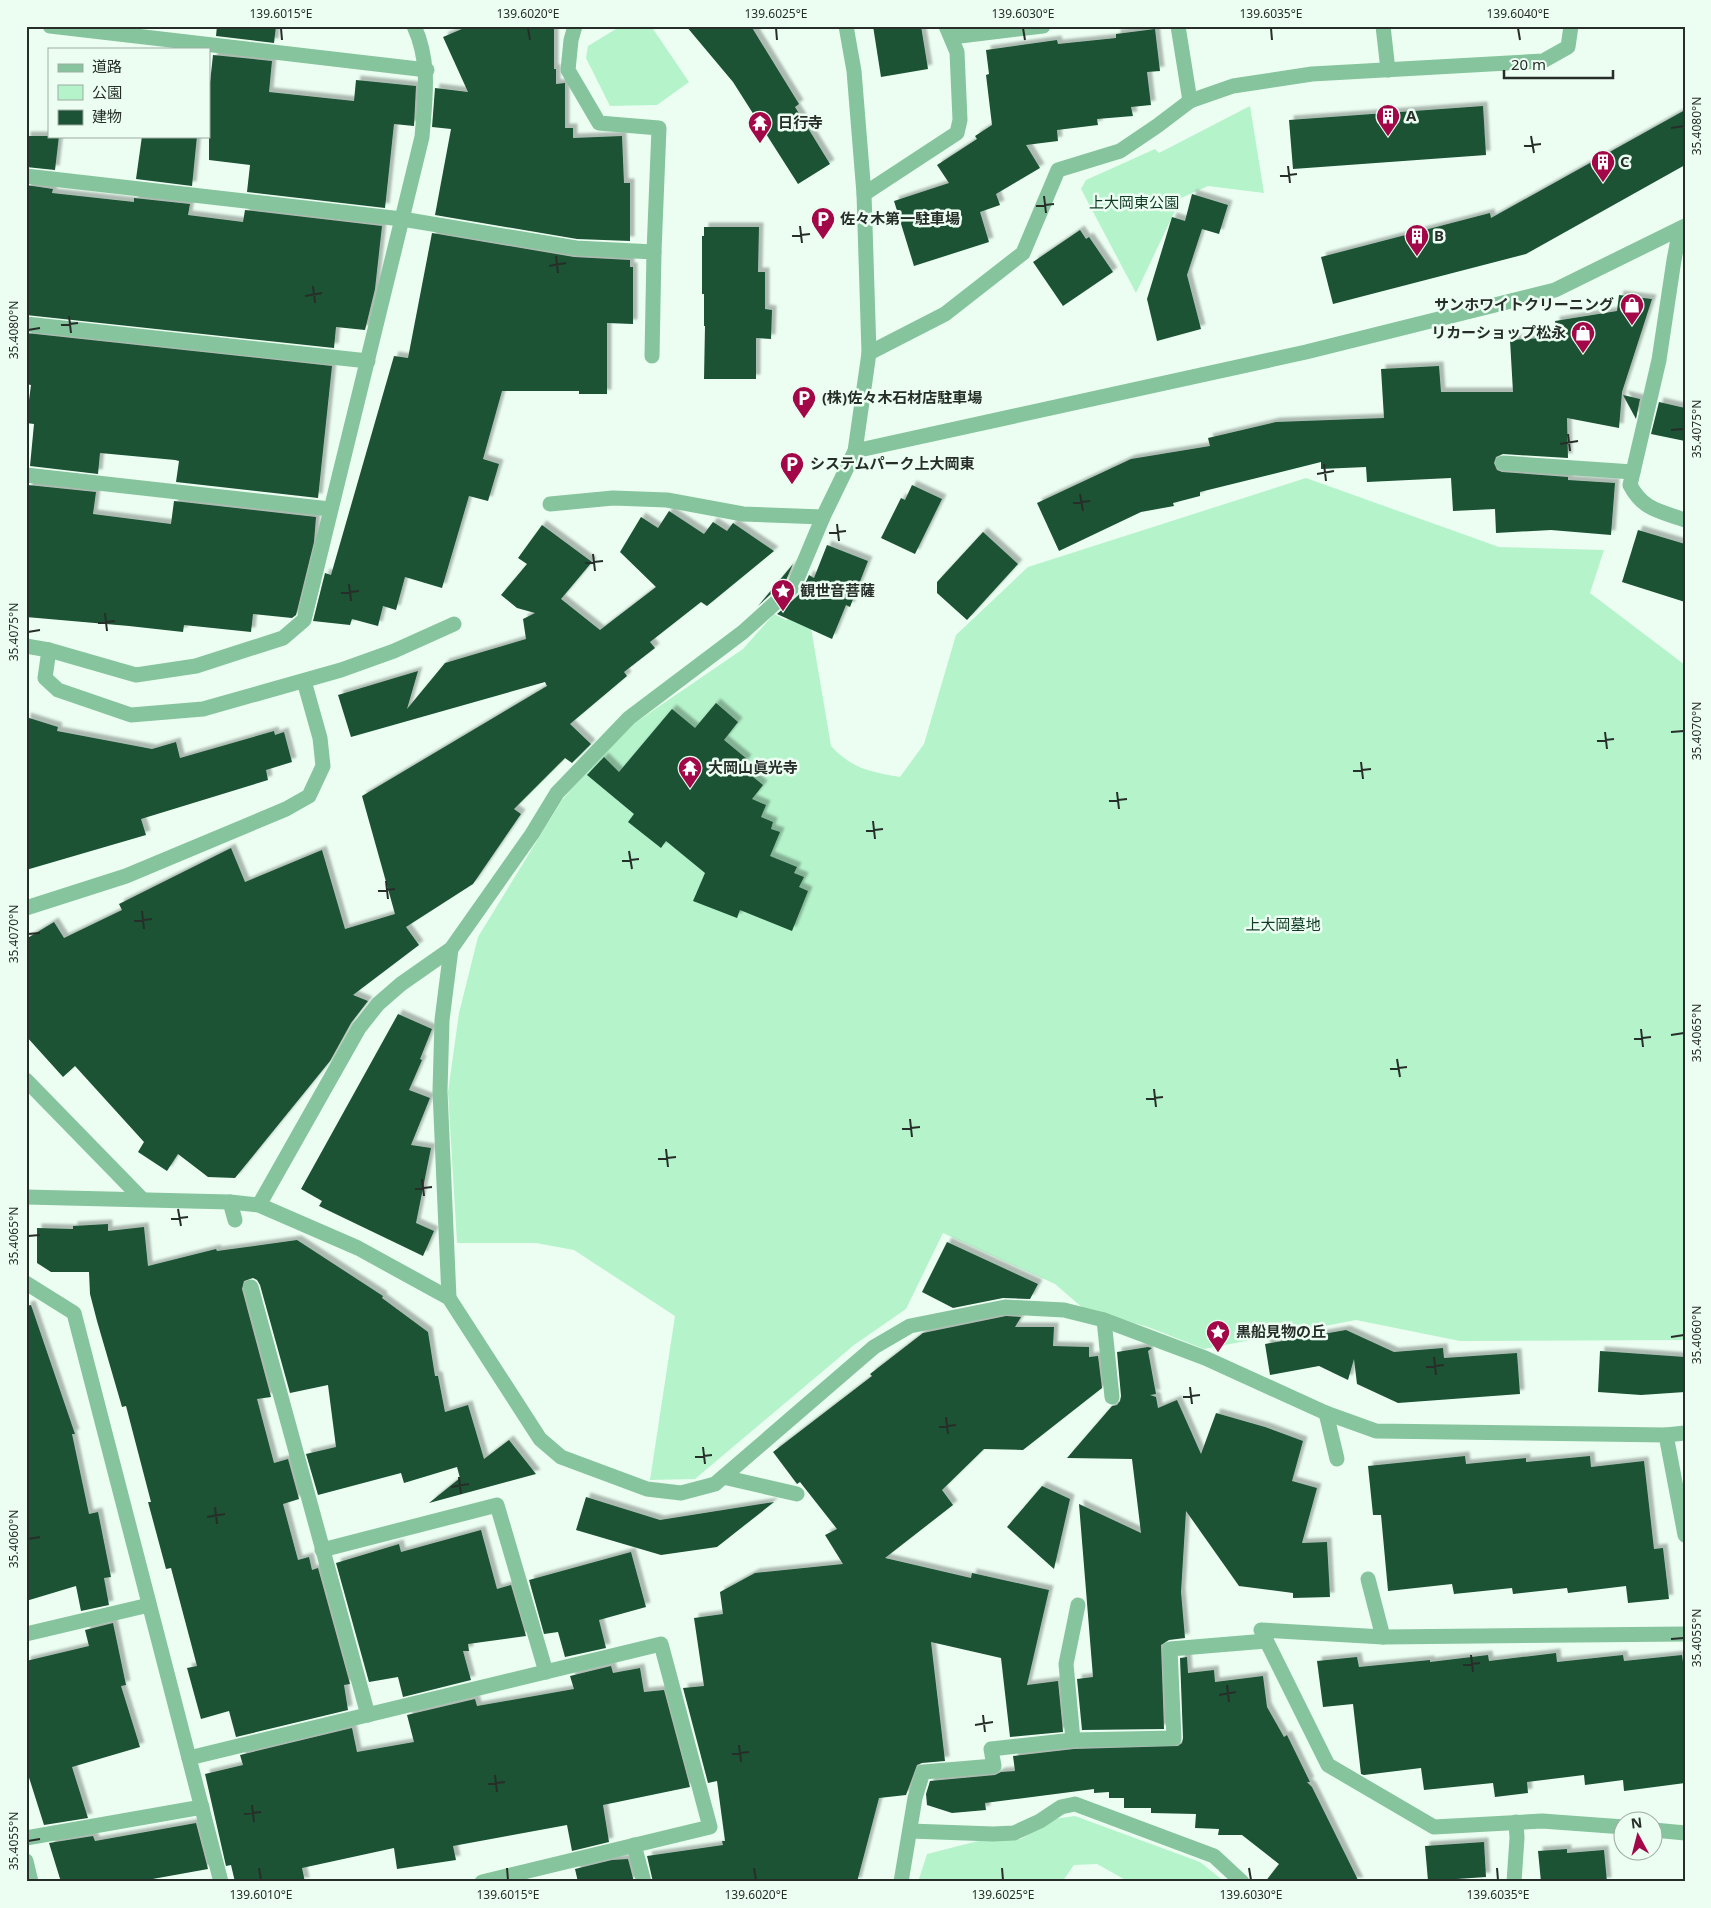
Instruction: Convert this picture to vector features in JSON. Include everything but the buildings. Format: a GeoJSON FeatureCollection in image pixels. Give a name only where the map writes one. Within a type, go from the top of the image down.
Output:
{"type":"FeatureCollection","features":[{"type":"Feature","properties":{"kind":"street"},"geometry":{"type":"LineString","coordinates":[[50,26],[427,70]]}},
{"type":"Feature","properties":{"kind":"street"},"geometry":{"type":"LineString","coordinates":[[26,646],[49,650],[136,675],[196,666],[283,638],[304,620],[422,137],[427,70],[414,26]]}},
{"type":"Feature","properties":{"kind":"street"},"geometry":{"type":"LineString","coordinates":[[575,26],[571,40],[568,70],[599,123],[659,128],[652,356]]}},
{"type":"Feature","properties":{"kind":"street"},"geometry":{"type":"LineString","coordinates":[[259,1205],[359,1028],[378,1004],[401,984],[451,949],[532,834],[557,793],[629,718],[743,632],[794,586],[822,517],[855,451],[869,353],[864,194],[854,71],[846,26]]}},
{"type":"Feature","properties":{"kind":"street"},"geometry":{"type":"LineString","coordinates":[[864,194],[957,133],[960,120],[957,52],[949,32],[1043,26]]}},
{"type":"Feature","properties":{"kind":"street"},"geometry":{"type":"LineString","coordinates":[[1178,26],[1190,101]]}},
{"type":"Feature","properties":{"kind":"street"},"geometry":{"type":"LineString","coordinates":[[1383,26],[1388,70]]}},
{"type":"Feature","properties":{"kind":"street"},"geometry":{"type":"LineString","coordinates":[[869,353],[944,314],[1023,253],[1058,170],[1120,151],[1190,101],[1233,86],[1312,74],[1543,61],[1568,47],[1572,26]]}},
{"type":"Feature","properties":{"kind":"street"},"geometry":{"type":"LineString","coordinates":[[26,176],[402,219],[576,248],[654,252]]}},
{"type":"Feature","properties":{"kind":"street"},"geometry":{"type":"LineString","coordinates":[[855,451],[1306,352],[1555,290],[1683,227]]}},
{"type":"Feature","properties":{"kind":"street"},"geometry":{"type":"LineString","coordinates":[[1683,227],[1674,260],[1659,360],[1630,485],[1635,494],[1648,507],[1685,520]]}},
{"type":"Feature","properties":{"kind":"street"},"geometry":{"type":"LineString","coordinates":[[26,324],[368,361]]}},
{"type":"Feature","properties":{"kind":"street"},"geometry":{"type":"LineString","coordinates":[[1503,463],[1633,472]]}},
{"type":"Feature","properties":{"kind":"street"},"geometry":{"type":"LineString","coordinates":[[26,475],[330,510]]}},
{"type":"Feature","properties":{"kind":"street"},"geometry":{"type":"LineString","coordinates":[[550,504],[613,498],[667,500],[744,514],[822,517]]}},
{"type":"Feature","properties":{"kind":"street"},"geometry":{"type":"LineString","coordinates":[[49,650],[45,678],[58,690],[131,715],[203,710],[304,681],[394,651],[454,624]]}},
{"type":"Feature","properties":{"kind":"street"},"geometry":{"type":"LineString","coordinates":[[26,908],[126,876],[286,809],[309,796],[322,766],[320,738],[304,681]]}},
{"type":"Feature","properties":{"kind":"street"},"geometry":{"type":"LineString","coordinates":[[449,1298],[440,1091],[442,1020],[451,949]]}},
{"type":"Feature","properties":{"kind":"street"},"geometry":{"type":"LineString","coordinates":[[26,1080],[142,1199]]}},
{"type":"Feature","properties":{"kind":"street"},"geometry":{"type":"LineString","coordinates":[[26,1197],[230,1202],[259,1205],[358,1248],[449,1298],[540,1439],[561,1457],[647,1488],[681,1493],[715,1484],[874,1347],[910,1326],[1005,1307],[1064,1310],[1104,1320],[1205,1358],[1326,1413],[1376,1431],[1666,1435],[1685,1433]]}},
{"type":"Feature","properties":{"kind":"street"},"geometry":{"type":"LineString","coordinates":[[230,1202],[235,1220]]}},
{"type":"Feature","properties":{"kind":"street"},"geometry":{"type":"LineString","coordinates":[[26,1283],[74,1313],[221,1882]]}},
{"type":"Feature","properties":{"kind":"street"},"geometry":{"type":"LineString","coordinates":[[251,1287],[368,1714]]}},
{"type":"Feature","properties":{"kind":"street"},"geometry":{"type":"LineString","coordinates":[[1104,1320],[1112,1397]]}},
{"type":"Feature","properties":{"kind":"street"},"geometry":{"type":"LineString","coordinates":[[1326,1413],[1337,1459]]}},
{"type":"Feature","properties":{"kind":"street"},"geometry":{"type":"LineString","coordinates":[[1666,1435],[1685,1535]]}},
{"type":"Feature","properties":{"kind":"street"},"geometry":{"type":"LineString","coordinates":[[723,1477],[797,1494]]}},
{"type":"Feature","properties":{"kind":"street"},"geometry":{"type":"LineString","coordinates":[[322,1550],[497,1505],[546,1672]]}},
{"type":"Feature","properties":{"kind":"street"},"geometry":{"type":"LineString","coordinates":[[1368,1579],[1383,1637]]}},
{"type":"Feature","properties":{"kind":"street"},"geometry":{"type":"LineString","coordinates":[[26,1634],[149,1605]]}},
{"type":"Feature","properties":{"kind":"street"},"geometry":{"type":"LineString","coordinates":[[1073,1740],[1066,1664],[1078,1605]]}},
{"type":"Feature","properties":{"kind":"street"},"geometry":{"type":"LineString","coordinates":[[1614,1826],[1542,1820],[1434,1827],[1328,1765],[1261,1630],[1383,1637],[1685,1634]]}},
{"type":"Feature","properties":{"kind":"street"},"geometry":{"type":"LineString","coordinates":[[901,1882],[915,1798],[923,1772],[994,1766],[991,1749],[1073,1740],[1174,1738],[1170,1649],[1266,1641]]}},
{"type":"Feature","properties":{"kind":"street"},"geometry":{"type":"LineString","coordinates":[[189,1758],[661,1644],[710,1827],[482,1882]]}},
{"type":"Feature","properties":{"kind":"street"},"geometry":{"type":"LineString","coordinates":[[910,1831],[1014,1833],[1040,1821],[1061,1807],[1075,1804],[1214,1856],[1242,1882]]}},
{"type":"Feature","properties":{"kind":"street"},"geometry":{"type":"LineString","coordinates":[[26,1838],[202,1807]]}},
{"type":"Feature","properties":{"kind":"street"},"geometry":{"type":"LineString","coordinates":[[1514,1882],[1517,1838],[1516,1822]]}},
{"type":"Feature","properties":{"kind":"street"},"geometry":{"type":"LineString","coordinates":[[1664,1831],[1685,1833]]}},
{"type":"Feature","properties":{"kind":"street"},"geometry":{"type":"LineString","coordinates":[[634,1845],[644,1882]]}},
{"type":"Feature","properties":{"kind":"street"},"geometry":{"type":"LineString","coordinates":[[26,1862],[31,1882]]}},
{"type":"Feature","properties":{"kind":"green space"},"geometry":{"type":"Polygon","coordinates":[[[621,26],[651,26],[689,82],[657,105],[610,106],[586,58],[588,46],[621,26]]]}},
{"type":"Feature","properties":{"kind":"green space","name":"上大岡東公園"},"geometry":{"type":"Polygon","coordinates":[[[1250,106],[1264,193],[1208,186],[1181,198],[1136,293],[1081,189],[1086,180],[1155,149],[1159,153],[1250,106]]]}},
{"type":"Feature","properties":{"kind":"green space","name":"上大岡墓地"},"geometry":{"type":"Polygon","coordinates":[[[1306,478],[1499,547],[1604,550],[1590,593],[1685,665],[1685,1340],[1460,1341],[1356,1320],[1204,1349],[1148,1327],[1084,1309],[1055,1284],[943,1233],[906,1309],[854,1345],[695,1479],[650,1480],[675,1316],[574,1250],[536,1243],[457,1243],[448,1092],[459,1013],[478,937],[562,800],[620,733],[743,649],[774,614],[786,620],[808,610],[831,746],[854,765],[900,777],[924,744],[956,635],[1028,567],[1306,478]]]}},
{"type":"Feature","properties":{"kind":"green space"},"geometry":{"type":"Polygon","coordinates":[[[1075,1816],[1200,1862],[1225,1882],[1129,1882],[1097,1864],[1074,1865],[1062,1882],[918,1882],[927,1854],[982,1840],[1021,1839],[1054,1819],[1075,1816]]]}},
{"type":"Feature","properties":{"kind":"place","name":"A"},"geometry":{"type":"Point","coordinates":[1388,137]}},
{"type":"Feature","properties":{"kind":"place","name":"日行寺"},"geometry":{"type":"Point","coordinates":[760,144]}},
{"type":"Feature","properties":{"kind":"place","name":"C"},"geometry":{"type":"Point","coordinates":[1603,183]}},
{"type":"Feature","properties":{"kind":"place","name":"佐々木第一駐車場"},"geometry":{"type":"Point","coordinates":[823,240]}},
{"type":"Feature","properties":{"kind":"place","name":"B"},"geometry":{"type":"Point","coordinates":[1417,257]}},
{"type":"Feature","properties":{"kind":"place","name":"サンホワイトクリーニング"},"geometry":{"type":"Point","coordinates":[1632,326]}},
{"type":"Feature","properties":{"kind":"place","name":"リカーショップ松永"},"geometry":{"type":"Point","coordinates":[1583,354]}},
{"type":"Feature","properties":{"kind":"place","name":"(株)佐々木石材店駐車場"},"geometry":{"type":"Point","coordinates":[804,419]}},
{"type":"Feature","properties":{"kind":"place","name":"システムパーク上大岡東"},"geometry":{"type":"Point","coordinates":[792,485]}},
{"type":"Feature","properties":{"kind":"place","name":"観世音菩薩"},"geometry":{"type":"Point","coordinates":[783,612]}},
{"type":"Feature","properties":{"kind":"place","name":"大岡山眞光寺"},"geometry":{"type":"Point","coordinates":[690,789]}},
{"type":"Feature","properties":{"kind":"place","name":"黒船見物の丘"},"geometry":{"type":"Point","coordinates":[1218,1353]}}]}
